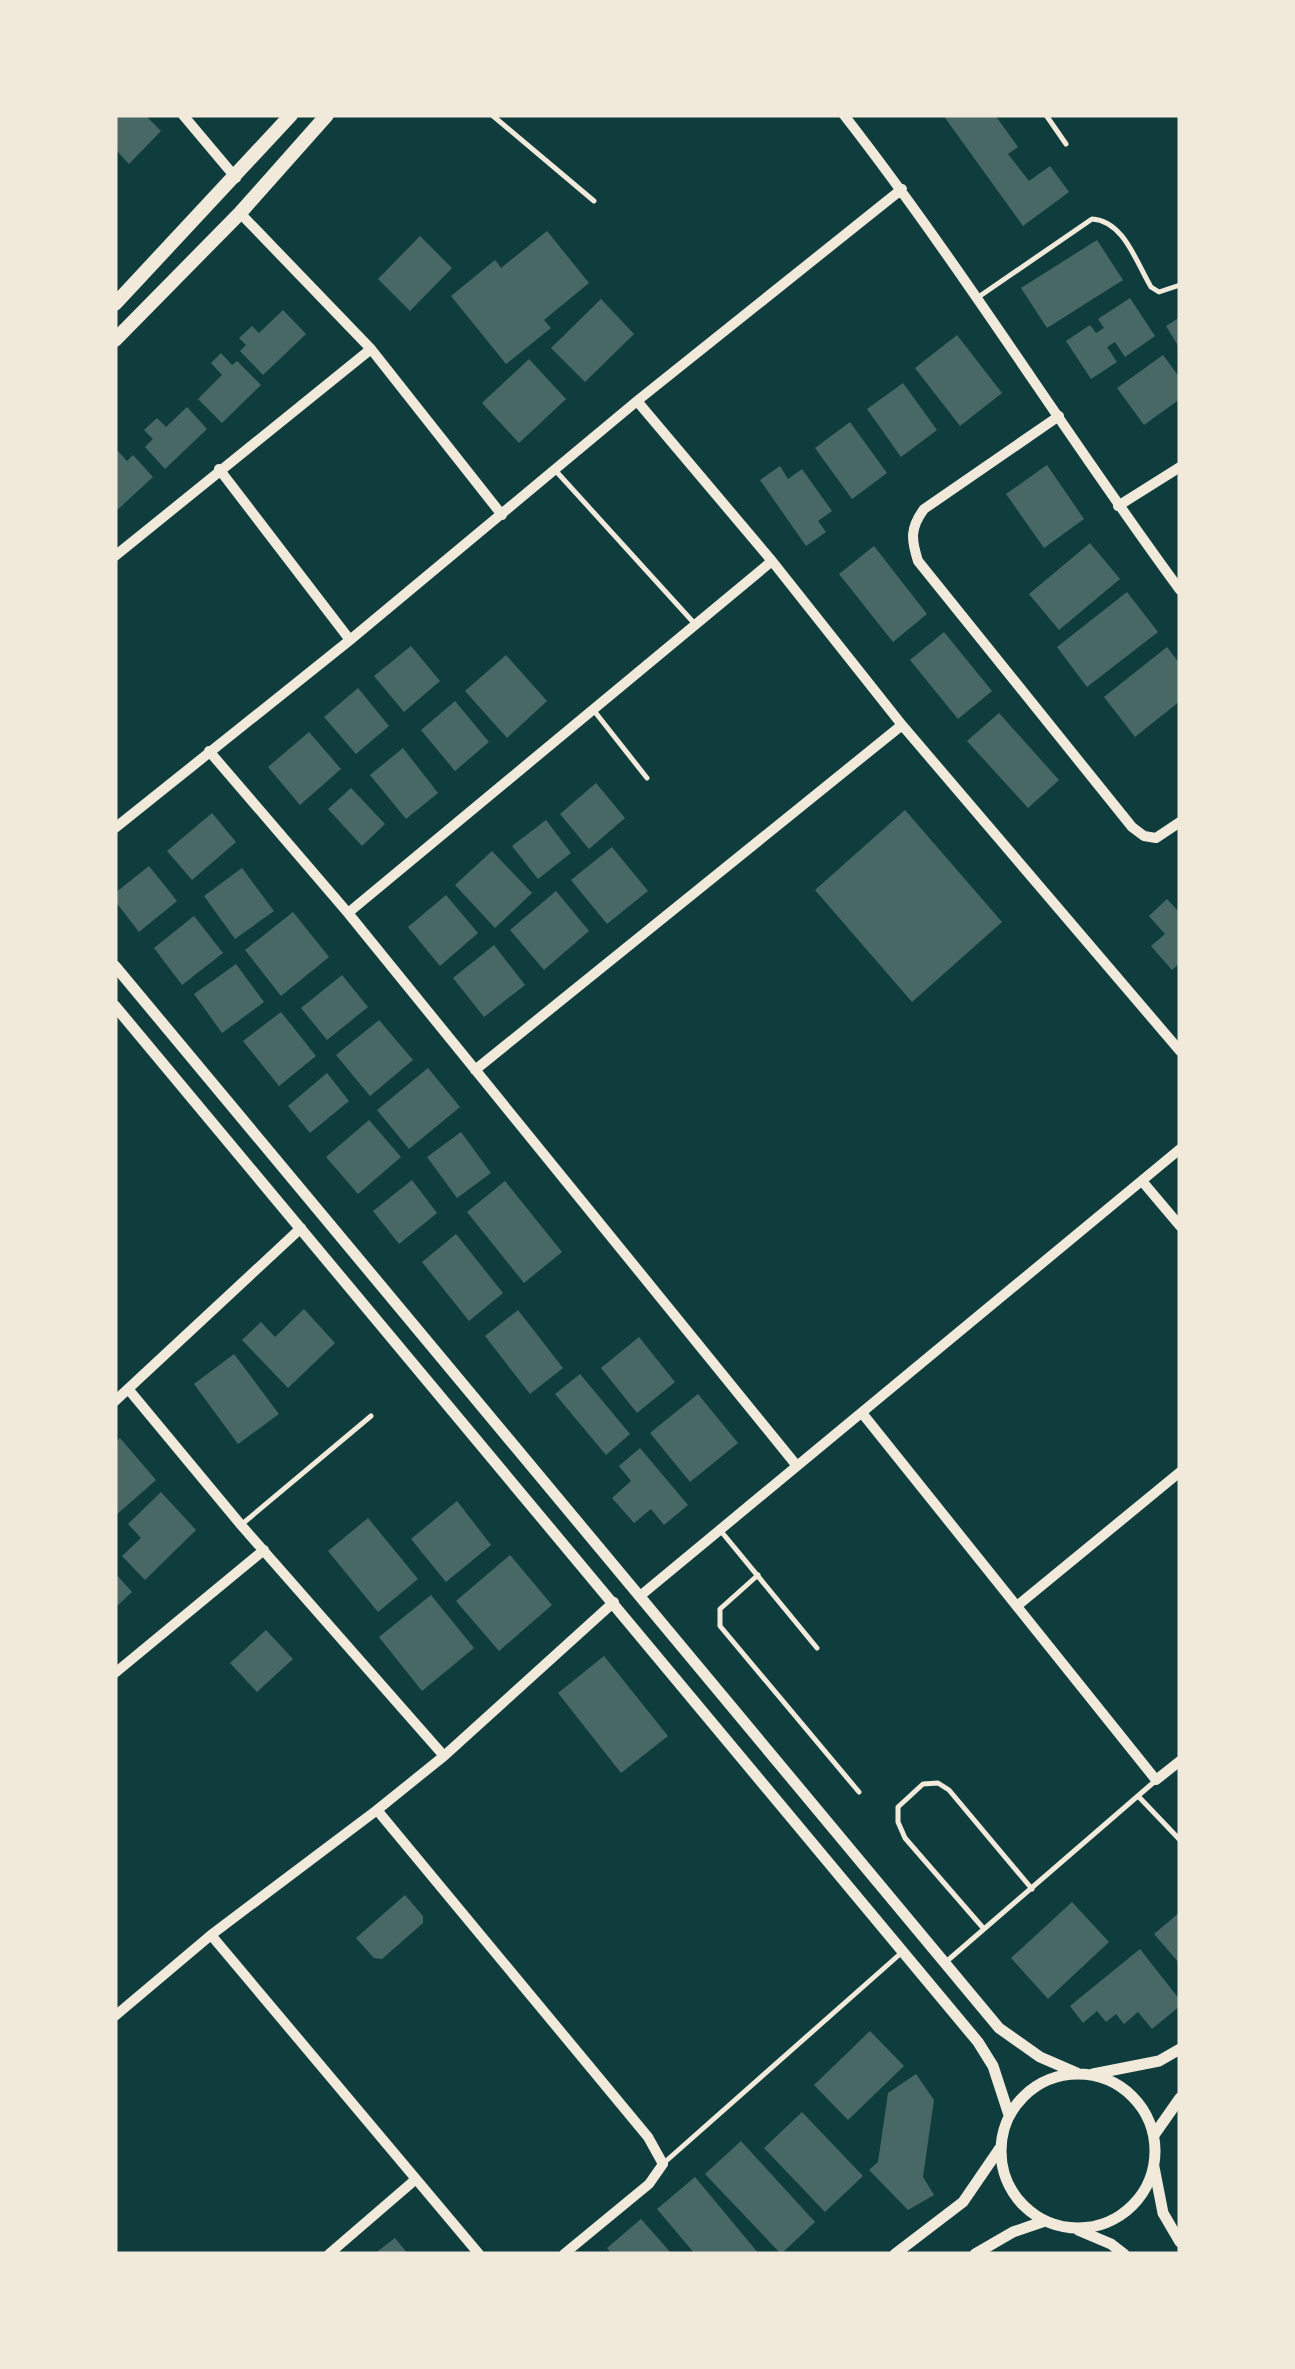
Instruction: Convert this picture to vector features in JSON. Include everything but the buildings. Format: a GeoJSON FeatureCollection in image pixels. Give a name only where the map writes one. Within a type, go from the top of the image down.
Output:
{"type":"FeatureCollection","features":[{"type":"Feature","properties":{"kind":"main road"},"geometry":{"type":"LineString","coordinates":[[115,304],[291,115]]}},
{"type":"Feature","properties":{"kind":"main road"},"geometry":{"type":"LineString","coordinates":[[115,340],[240,213],[327,115]]}},
{"type":"Feature","properties":{"kind":"street"},"geometry":{"type":"LineString","coordinates":[[183,115],[236,178]]}},
{"type":"Feature","properties":{"kind":"street"},"geometry":{"type":"LineString","coordinates":[[844,115],[902,189],[1118,506],[1180,590]]}},
{"type":"Feature","properties":{"kind":"street"},"geometry":{"type":"LineString","coordinates":[[115,828],[350,640],[636,401],[902,189]]}},
{"type":"Feature","properties":{"kind":"street"},"geometry":{"type":"LineString","coordinates":[[240,213],[371,350],[502,515]]}},
{"type":"Feature","properties":{"kind":"street"},"geometry":{"type":"LineString","coordinates":[[115,556],[371,350]]}},
{"type":"Feature","properties":{"kind":"street"},"geometry":{"type":"LineString","coordinates":[[636,401],[772,561],[902,725],[1180,1051]]}},
{"type":"Feature","properties":{"kind":"street"},"geometry":{"type":"LineString","coordinates":[[1059,416],[924,508],[913,524],[911,537],[918,562],[1132,828],[1156,838],[1180,822]]}},
{"type":"Feature","properties":{"kind":"street"},"geometry":{"type":"LineString","coordinates":[[1118,506],[1180,466]]}},
{"type":"Feature","properties":{"kind":"street"},"geometry":{"type":"LineString","coordinates":[[219,469],[350,640]]}},
{"type":"Feature","properties":{"kind":"street"},"geometry":{"type":"LineString","coordinates":[[348,914],[772,561]]}},
{"type":"Feature","properties":{"kind":"street"},"geometry":{"type":"LineString","coordinates":[[476,1070],[902,725]]}},
{"type":"Feature","properties":{"kind":"street"},"geometry":{"type":"LineString","coordinates":[[210,751],[348,914],[797,1466]]}},
{"type":"Feature","properties":{"kind":"street"},"geometry":{"type":"LineString","coordinates":[[115,966],[945,1963],[1009,2036],[1040,2057],[1076,2073]]}},
{"type":"Feature","properties":{"kind":"street"},"geometry":{"type":"LineString","coordinates":[[115,1006],[905,1950],[978,2042],[992,2066],[1008,2116]]}},
{"type":"Feature","properties":{"kind":"street"},"geometry":{"type":"LineString","coordinates":[[640,1596],[1180,1149]]}},
{"type":"Feature","properties":{"kind":"street"},"geometry":{"type":"LineString","coordinates":[[1142,1181],[1180,1226]]}},
{"type":"Feature","properties":{"kind":"street"},"geometry":{"type":"LineString","coordinates":[[115,1401],[301,1228]]}},
{"type":"Feature","properties":{"kind":"street"},"geometry":{"type":"LineString","coordinates":[[129,1390],[444,1756]]}},
{"type":"Feature","properties":{"kind":"street"},"geometry":{"type":"LineString","coordinates":[[862,1413],[1156,1780],[1180,1761]]}},
{"type":"Feature","properties":{"kind":"street"},"geometry":{"type":"LineString","coordinates":[[1017,1606],[1180,1472]]}},
{"type":"Feature","properties":{"kind":"street"},"geometry":{"type":"LineString","coordinates":[[115,1673],[264,1550]]}},
{"type":"Feature","properties":{"kind":"street"},"geometry":{"type":"LineString","coordinates":[[115,2016],[211,1934],[444,1756],[614,1602]]}},
{"type":"Feature","properties":{"kind":"street"},"geometry":{"type":"LineString","coordinates":[[377,1810],[648,2137],[663,2164],[649,2184],[564,2254]]}},
{"type":"Feature","properties":{"kind":"street"},"geometry":{"type":"LineString","coordinates":[[211,1934],[479,2254]]}},
{"type":"Feature","properties":{"kind":"street"},"geometry":{"type":"LineString","coordinates":[[895,2254],[963,2202],[1000,2148],[1008,2116],[1020,2098],[1037,2084],[1056,2076],[1093,2074],[1159,2061],[1180,2050]]}},
{"type":"Feature","properties":{"kind":"street"},"geometry":{"type":"LineString","coordinates":[[1093,2074],[1132,2095],[1146,2114],[1154,2135],[1154,2165],[1163,2213],[1180,2242]]}},
{"type":"Feature","properties":{"kind":"street"},"geometry":{"type":"LineString","coordinates":[[1154,2135],[1180,2098]]}},
{"type":"Feature","properties":{"kind":"street"},"geometry":{"type":"LineString","coordinates":[[1000,2148],[1003,2170],[1026,2209],[1045,2221],[1111,2244],[1124,2254]]}},
{"type":"Feature","properties":{"kind":"street"},"geometry":{"type":"LineString","coordinates":[[1074,2228],[1096,2226],[1117,2218],[1147,2186],[1154,2165]]}},
{"type":"Feature","properties":{"kind":"street"},"geometry":{"type":"LineString","coordinates":[[328,2254],[416,2179]]}},
{"type":"Feature","properties":{"kind":"street"},"geometry":{"type":"LineString","coordinates":[[976,2254],[1013,2232],[1045,2221]]}},
{"type":"Feature","properties":{"kind":"lane"},"geometry":{"type":"LineString","coordinates":[[492,115],[594,201]]}},
{"type":"Feature","properties":{"kind":"lane"},"geometry":{"type":"LineString","coordinates":[[1046,115],[1066,144]]}},
{"type":"Feature","properties":{"kind":"lane"},"geometry":{"type":"LineString","coordinates":[[977,298],[1092,219],[1106,220],[1120,232],[1151,287],[1159,292],[1180,285]]}},
{"type":"Feature","properties":{"kind":"lane"},"geometry":{"type":"LineString","coordinates":[[556,470],[695,625]]}},
{"type":"Feature","properties":{"kind":"lane"},"geometry":{"type":"LineString","coordinates":[[593,710],[647,778]]}},
{"type":"Feature","properties":{"kind":"lane"},"geometry":{"type":"LineString","coordinates":[[242,1525],[372,1416]]}},
{"type":"Feature","properties":{"kind":"lane"},"geometry":{"type":"LineString","coordinates":[[720,1530],[817,1648]]}},
{"type":"Feature","properties":{"kind":"lane"},"geometry":{"type":"LineString","coordinates":[[758,1575],[720,1609],[717,1621],[860,1792]]}},
{"type":"Feature","properties":{"kind":"lane"},"geometry":{"type":"LineString","coordinates":[[945,1963],[1156,1780]]}},
{"type":"Feature","properties":{"kind":"lane"},"geometry":{"type":"LineString","coordinates":[[984,1929],[905,1838],[898,1822],[898,1807],[923,1784],[938,1783],[949,1790],[1032,1889]]}},
{"type":"Feature","properties":{"kind":"lane"},"geometry":{"type":"LineString","coordinates":[[1140,1797],[1180,1840]]}},
{"type":"Feature","properties":{"kind":"lane"},"geometry":{"type":"LineString","coordinates":[[663,2164],[905,1950]]}}]}
